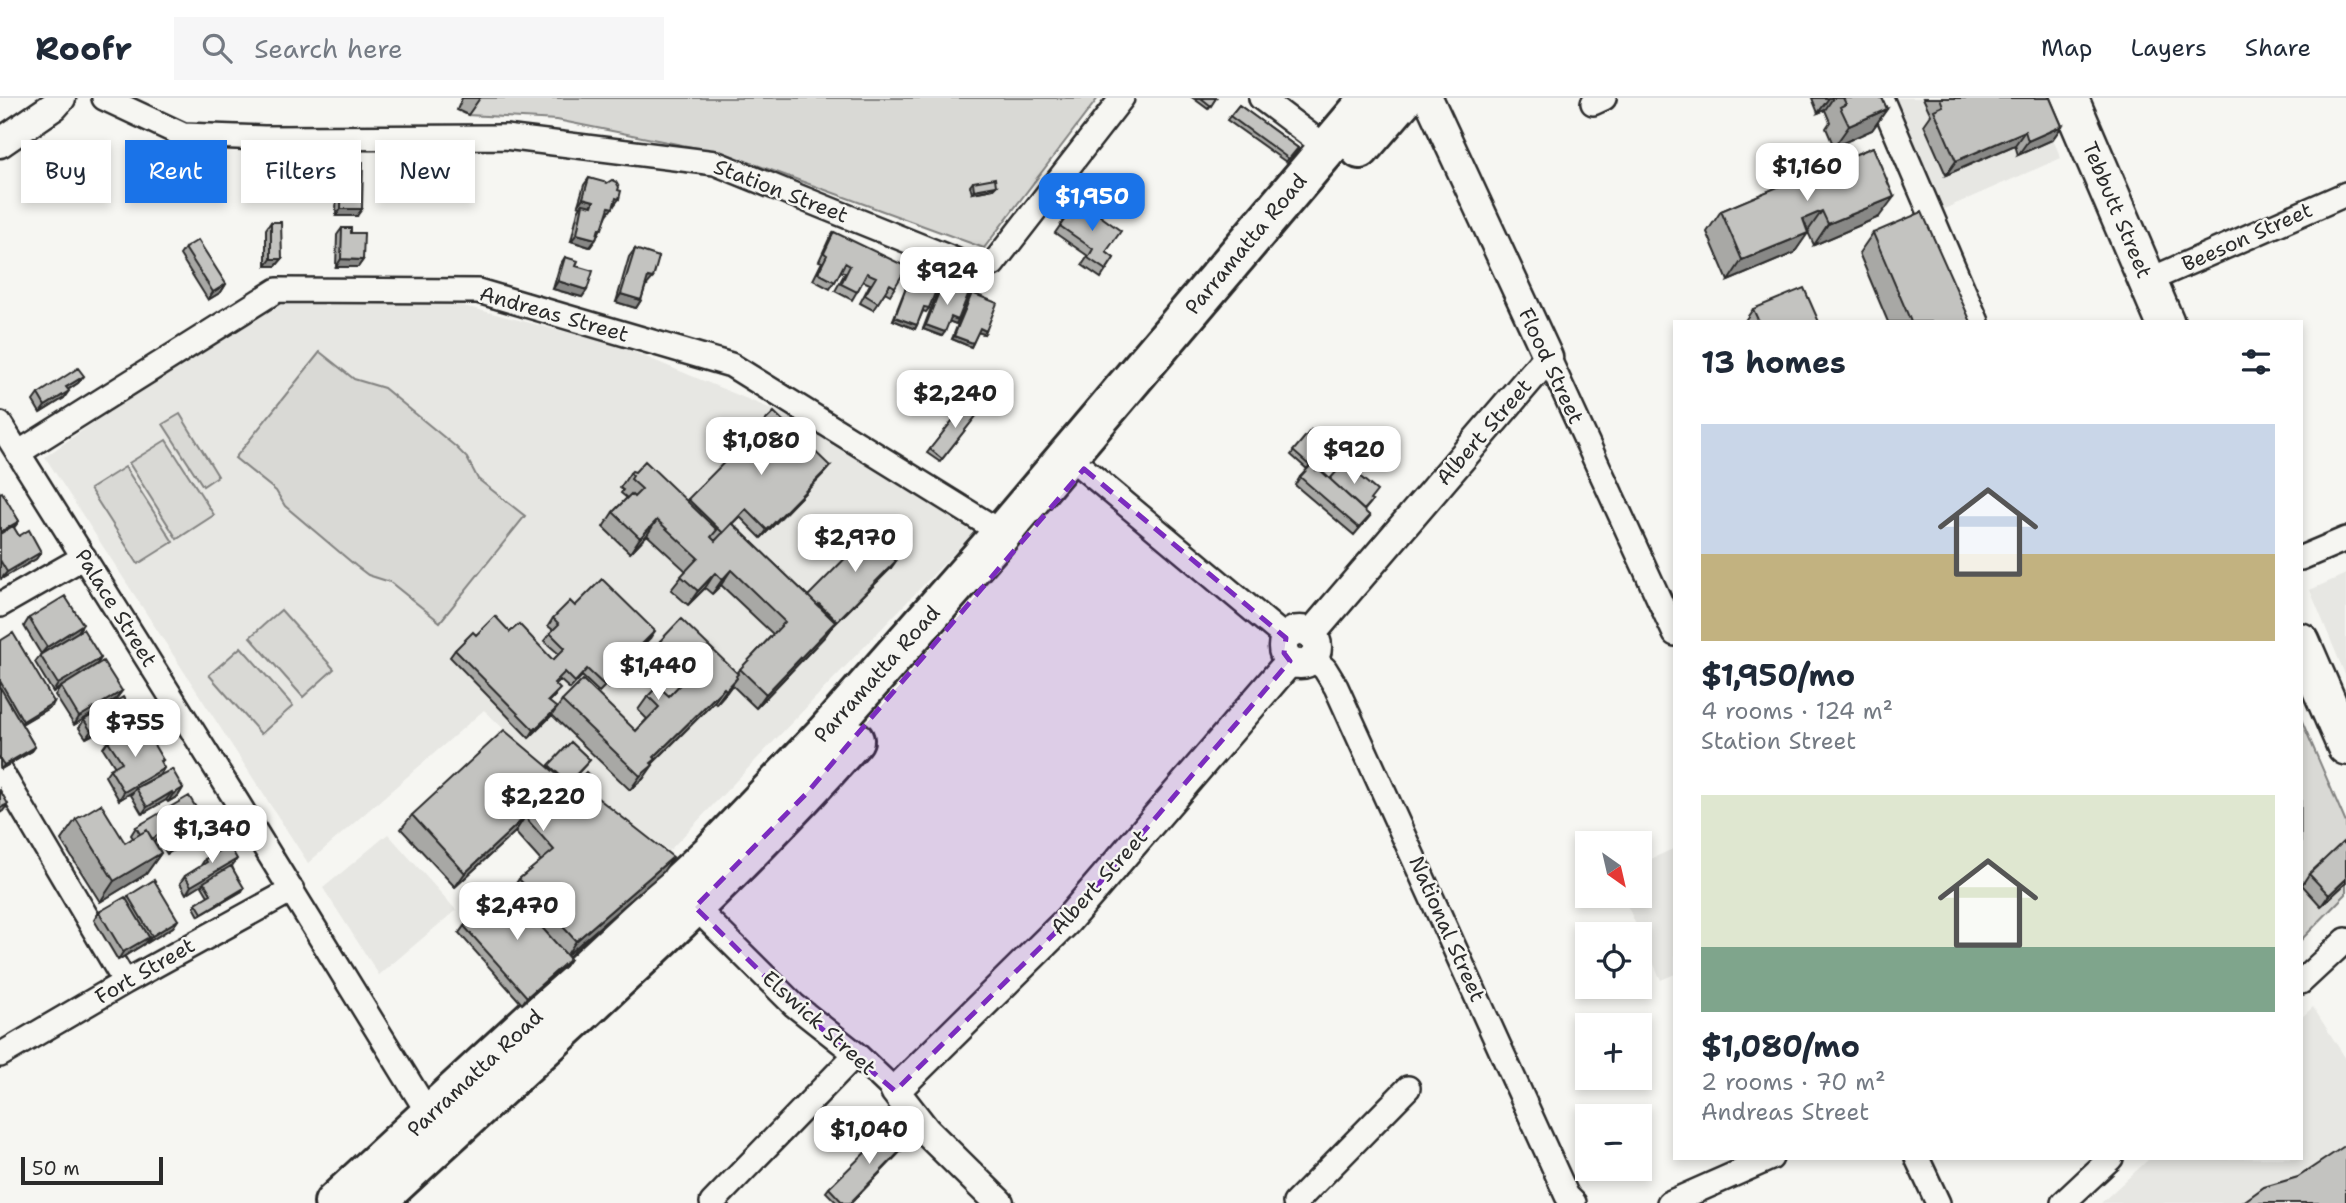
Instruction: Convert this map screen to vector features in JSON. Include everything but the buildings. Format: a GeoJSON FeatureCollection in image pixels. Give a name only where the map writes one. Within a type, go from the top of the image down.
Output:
{"type":"FeatureCollection","features":[{"type":"Feature","properties":{"kind":"highway","name":"Parramatta Road"},"geometry":{"type":"LineString","coordinates":[[334,1203],[710,854],[832,727],[1002,533],[1370,98]]}},
{"type":"Feature","properties":{"kind":"highway","name":"Parramatta Road"},"geometry":{"type":"LineString","coordinates":[[375,1203],[695,906],[806,794],[1404,98]]}},
{"type":"Feature","properties":{"kind":"main road","name":"Tebbutt Street"},"geometry":{"type":"LineString","coordinates":[[2069,98],[2164,320]]}},
{"type":"Feature","properties":{"kind":"main road"},"geometry":{"type":"LineString","coordinates":[[2303,647],[2346,746]]}},
{"type":"Feature","properties":{"kind":"street"},"geometry":{"type":"LineString","coordinates":[[0,143],[54,106],[61,98]]}},
{"type":"Feature","properties":{"kind":"street","name":"Station Street"},"geometry":{"type":"LineString","coordinates":[[104,98],[183,135],[264,138],[505,137],[715,163],[955,260]]}},
{"type":"Feature","properties":{"kind":"street"},"geometry":{"type":"LineString","coordinates":[[993,264],[1122,98]]}},
{"type":"Feature","properties":{"kind":"street"},"geometry":{"type":"LineString","coordinates":[[1261,98],[1328,148]]}},
{"type":"Feature","properties":{"kind":"street","name":"Flood Street"},"geometry":{"type":"LineString","coordinates":[[1428,98],[1673,630]]}},
{"type":"Feature","properties":{"kind":"street"},"geometry":{"type":"LineString","coordinates":[[1881,98],[1976,320]]}},
{"type":"Feature","properties":{"kind":"street","name":"Beeson Street"},"geometry":{"type":"LineString","coordinates":[[2147,281],[2346,194]]}},
{"type":"Feature","properties":{"kind":"street","name":"Andreas Street"},"geometry":{"type":"LineString","coordinates":[[19,453],[277,290],[478,290],[731,365],[1002,533]]}},
{"type":"Feature","properties":{"kind":"street","name":"Albert Street"},"geometry":{"type":"LineString","coordinates":[[895,1091],[1067,921],[1548,357]]}},
{"type":"Feature","properties":{"kind":"street","name":"Palace Street"},"geometry":{"type":"LineString","coordinates":[[0,424],[430,1116]]}},
{"type":"Feature","properties":{"kind":"street","name":"National Street"},"geometry":{"type":"LineString","coordinates":[[1084,469],[1325,669],[1336,687],[1567,1196],[1574,1203]]}},
{"type":"Feature","properties":{"kind":"street"},"geometry":{"type":"LineString","coordinates":[[2303,557],[2346,538]]}},
{"type":"Feature","properties":{"kind":"street"},"geometry":{"type":"LineString","coordinates":[[0,605],[84,557]]}},
{"type":"Feature","properties":{"kind":"street"},"geometry":{"type":"LineString","coordinates":[[0,770],[125,982]]}},
{"type":"Feature","properties":{"kind":"street","name":"Fort Street"},"geometry":{"type":"LineString","coordinates":[[0,1055],[292,890]]}},
{"type":"Feature","properties":{"kind":"street","name":"Elswick Street"},"geometry":{"type":"LineString","coordinates":[[695,906],[794,1005],[856,1054],[895,1091],[926,1130],[999,1203]]}},
{"type":"Feature","properties":{"kind":"street"},"geometry":{"type":"LineString","coordinates":[[2303,980],[2346,940]]}},
{"type":"Feature","properties":{"kind":"street"},"geometry":{"type":"LineString","coordinates":[[712,1203],[856,1054]]}},
{"type":"Feature","properties":{"kind":"street"},"geometry":{"type":"LineString","coordinates":[[1295,1203],[1408,1088]]}},
{"type":"Feature","properties":{"kind":"street"},"geometry":{"type":"LineString","coordinates":[[1669,1203],[1766,1160]]}},
{"type":"Feature","properties":{"kind":"street"},"geometry":{"type":"LineString","coordinates":[[1918,1160],[1938,1203]]}},
{"type":"Feature","properties":{"kind":"street"},"geometry":{"type":"LineString","coordinates":[[2063,1203],[2109,1160]]}},
{"type":"Feature","properties":{"kind":"highlighted area"},"geometry":{"type":"Polygon","coordinates":[[[1084,469],[1286,638],[1284,653],[1290,661],[1067,921],[895,1091],[794,1005],[695,907],[806,794],[1084,469]]]}},
{"type":"Feature","properties":{"kind":"shaded area"},"geometry":{"type":"Polygon","coordinates":[[[476,98],[1098,98],[984,248],[727,154],[557,120],[468,115],[476,98]]]}},
{"type":"Feature","properties":{"kind":"shaded area"},"geometry":{"type":"Polygon","coordinates":[[[1896,98],[2035,98],[2061,158],[1944,209],[1896,98]]]}},
{"type":"Feature","properties":{"kind":"shaded area"},"geometry":{"type":"Polygon","coordinates":[[[409,292],[617,345],[805,423],[975,531],[669,851],[599,801],[589,811],[484,710],[308,863],[45,457],[270,297],[409,292]]]}},
{"type":"Feature","properties":{"kind":"shaded area"},"geometry":{"type":"Polygon","coordinates":[[[320,352],[354,379],[384,388],[456,447],[467,458],[478,479],[525,516],[440,622],[390,582],[368,575],[356,566],[285,506],[276,491],[235,458],[320,352]]]}},
{"type":"Feature","properties":{"kind":"shaded area"},"geometry":{"type":"Polygon","coordinates":[[[180,414],[218,476],[203,486],[163,424],[180,414]]]}},
{"type":"Feature","properties":{"kind":"shaded area"},"geometry":{"type":"Polygon","coordinates":[[[166,440],[214,515],[177,539],[129,463],[166,440]]]}},
{"type":"Feature","properties":{"kind":"shaded area"},"geometry":{"type":"Polygon","coordinates":[[[125,467],[173,542],[138,564],[90,489],[125,467]]]}},
{"type":"Feature","properties":{"kind":"shaded area"},"geometry":{"type":"Polygon","coordinates":[[[2346,574],[2346,677],[2310,590],[2346,574]]]}},
{"type":"Feature","properties":{"kind":"shaded area"},"geometry":{"type":"Polygon","coordinates":[[[281,610],[334,669],[303,697],[250,637],[281,610]]]}},
{"type":"Feature","properties":{"kind":"shaded area"},"geometry":{"type":"Polygon","coordinates":[[[241,647],[293,706],[261,734],[209,675],[241,647]]]}},
{"type":"Feature","properties":{"kind":"shaded area"},"geometry":{"type":"Polygon","coordinates":[[[2303,724],[2346,823],[2346,894],[2303,938],[2303,724]]]}},
{"type":"Feature","properties":{"kind":"shaded area"},"geometry":{"type":"Polygon","coordinates":[[[388,834],[456,910],[379,975],[323,888],[388,834]]]}},
{"type":"Feature","properties":{"kind":"shaded area"},"geometry":{"type":"Polygon","coordinates":[[[1673,849],[1673,975],[1661,980],[1652,960],[1652,922],[1635,922],[1628,908],[1652,908],[1652,859],[1673,849]]]}},
{"type":"Feature","properties":{"kind":"shaded area"},"geometry":{"type":"Polygon","coordinates":[[[2313,1007],[2346,1059],[2346,1203],[2101,1203],[2148,1160],[2303,1160],[2303,1016],[2313,1007]]]}}]}
